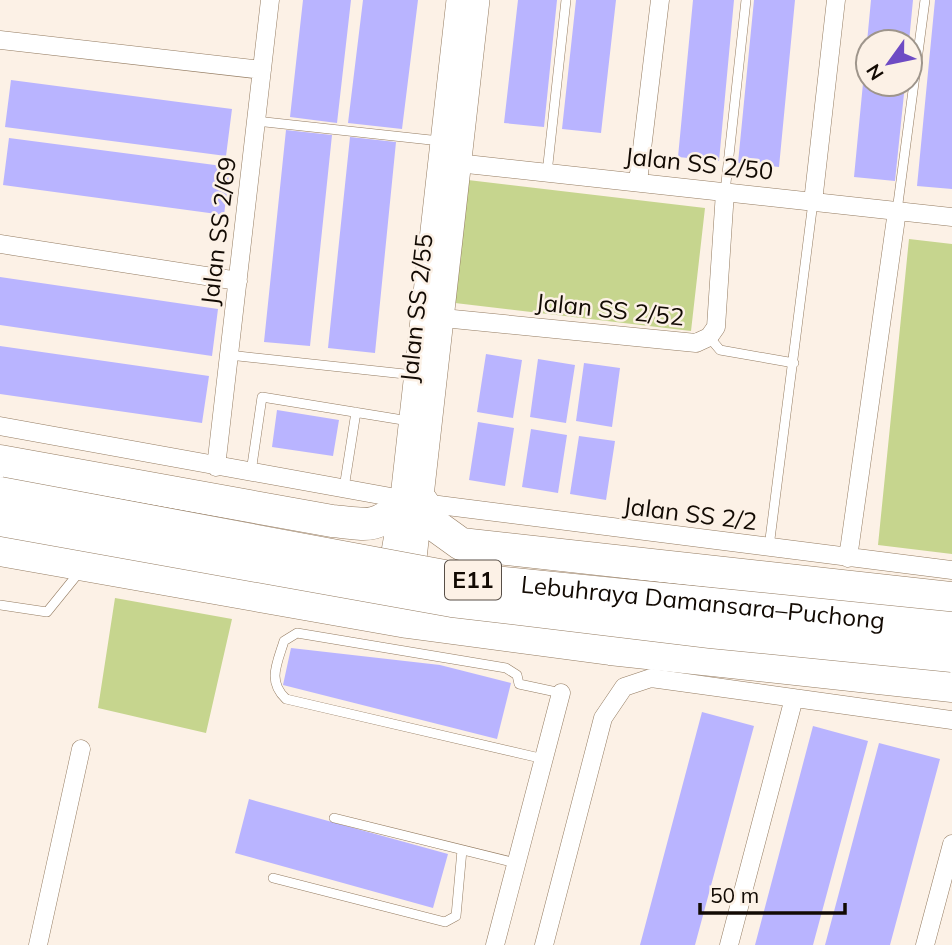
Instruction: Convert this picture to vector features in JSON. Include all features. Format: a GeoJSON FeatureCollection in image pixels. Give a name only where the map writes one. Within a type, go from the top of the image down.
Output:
{"type":"FeatureCollection","features":[{"type":"Feature","properties":{"kind":"highway"},"geometry":{"type":"LineString","coordinates":[[0,461],[332,521],[372,525],[385,520],[409,503],[461,544],[952,598]]}},
{"type":"Feature","properties":{"kind":"highway","name":"Lebuhraya Damansara–Puchong"},"geometry":{"type":"LineString","coordinates":[[0,493],[455,578],[952,628]]}},
{"type":"Feature","properties":{"kind":"highway","name":"Lebuhraya Damansara–Puchong"},"geometry":{"type":"LineString","coordinates":[[0,520],[452,600],[710,632],[952,656]]}},
{"type":"Feature","properties":{"kind":"highway"},"geometry":{"type":"LineString","coordinates":[[332,521],[350,538],[360,561],[360,574],[355,584],[332,609]]}},
{"type":"Feature","properties":{"kind":"highway"},"geometry":{"type":"LineString","coordinates":[[457,628],[444,614],[433,587],[435,575],[445,556],[461,544]]}},
{"type":"Feature","properties":{"kind":"highway"},"geometry":{"type":"LineString","coordinates":[[0,550],[395,620],[610,649],[952,686]]}},
{"type":"Feature","properties":{"kind":"street","name":"Jalan SS 2/69"},"geometry":{"type":"LineString","coordinates":[[216,467],[270,0]]}},
{"type":"Feature","properties":{"kind":"street","name":"Jalan SS 2/55"},"geometry":{"type":"LineString","coordinates":[[395,620],[409,503],[443,318],[447,155],[458,0]]}},
{"type":"Feature","properties":{"kind":"street","name":"Jalan SS 2/55"},"geometry":{"type":"LineString","coordinates":[[409,503],[415,376],[447,155],[478,0]]}},
{"type":"Feature","properties":{"kind":"street"},"geometry":{"type":"LineString","coordinates":[[638,183],[660,0]]}},
{"type":"Feature","properties":{"kind":"street"},"geometry":{"type":"LineString","coordinates":[[813,202],[836,0]]}},
{"type":"Feature","properties":{"kind":"street"},"geometry":{"type":"LineString","coordinates":[[1,46],[262,70]]}},
{"type":"Feature","properties":{"kind":"street","name":"Jalan SS 2/50"},"geometry":{"type":"LineString","coordinates":[[447,155],[547,173],[952,217]]}},
{"type":"Feature","properties":{"kind":"street","name":"Jalan SS 2/52"},"geometry":{"type":"LineString","coordinates":[[443,318],[696,343],[709,337],[716,327],[725,192]]}},
{"type":"Feature","properties":{"kind":"street"},"geometry":{"type":"LineString","coordinates":[[848,558],[897,211]]}},
{"type":"Feature","properties":{"kind":"street"},"geometry":{"type":"LineString","coordinates":[[0,244],[238,281]]}},
{"type":"Feature","properties":{"kind":"street","name":"Jalan SS 2/2"},"geometry":{"type":"LineString","coordinates":[[0,426],[344,488],[409,503],[952,570]]}},
{"type":"Feature","properties":{"kind":"street"},"geometry":{"type":"LineString","coordinates":[[544,945],[603,718],[624,687],[651,678],[952,720]]}},
{"type":"Feature","properties":{"kind":"street"},"geometry":{"type":"LineString","coordinates":[[495,945],[561,693]]}},
{"type":"Feature","properties":{"kind":"street"},"geometry":{"type":"LineString","coordinates":[[729,945],[794,698]]}},
{"type":"Feature","properties":{"kind":"street"},"geometry":{"type":"LineString","coordinates":[[38,945],[81,749]]}},
{"type":"Feature","properties":{"kind":"street"},"geometry":{"type":"LineString","coordinates":[[925,945],[952,844]]}},
{"type":"Feature","properties":{"kind":"lane"},"geometry":{"type":"LineString","coordinates":[[547,173],[566,0]]}},
{"type":"Feature","properties":{"kind":"lane"},"geometry":{"type":"LineString","coordinates":[[725,192],[746,0]]}},
{"type":"Feature","properties":{"kind":"lane"},"geometry":{"type":"LineString","coordinates":[[897,211],[925,0]]}},
{"type":"Feature","properties":{"kind":"lane"},"geometry":{"type":"LineString","coordinates":[[256,121],[447,155]]}},
{"type":"Feature","properties":{"kind":"lane"},"geometry":{"type":"LineString","coordinates":[[769,548],[813,202]]}},
{"type":"Feature","properties":{"kind":"lane"},"geometry":{"type":"LineString","coordinates":[[709,337],[720,350],[794,363]]}},
{"type":"Feature","properties":{"kind":"lane"},"geometry":{"type":"LineString","coordinates":[[229,355],[415,376]]}},
{"type":"Feature","properties":{"kind":"lane"},"geometry":{"type":"LineString","coordinates":[[251,472],[262,397],[411,421]]}},
{"type":"Feature","properties":{"kind":"lane"},"geometry":{"type":"LineString","coordinates":[[344,488],[356,412]]}},
{"type":"Feature","properties":{"kind":"lane"},"geometry":{"type":"LineString","coordinates":[[0,605],[47,612],[84,566]]}},
{"type":"Feature","properties":{"kind":"lane"},"geometry":{"type":"LineString","coordinates":[[544,759],[286,699],[276,690],[274,672],[284,641],[297,633],[506,668],[517,675],[519,684],[561,693]]}},
{"type":"Feature","properties":{"kind":"lane"},"geometry":{"type":"LineString","coordinates":[[334,818],[516,863]]}},
{"type":"Feature","properties":{"kind":"lane"},"geometry":{"type":"LineString","coordinates":[[272,878],[445,922],[456,916],[462,850]]}},
{"type":"Feature","properties":{"kind":"green space"},"geometry":{"type":"Polygon","coordinates":[[[468,180],[705,208],[691,331],[455,303],[468,180]]]}},
{"type":"Feature","properties":{"kind":"green space"},"geometry":{"type":"Polygon","coordinates":[[[909,239],[952,244],[952,554],[878,545],[909,239]]]}},
{"type":"Feature","properties":{"kind":"green space"},"geometry":{"type":"Polygon","coordinates":[[[115,598],[232,619],[206,733],[98,708],[115,598]]]}},
{"type":"Feature","properties":{"kind":"building"},"geometry":{"type":"Polygon","coordinates":[[[303,0],[351,0],[337,123],[290,117],[303,0]]]}},
{"type":"Feature","properties":{"kind":"building"},"geometry":{"type":"Polygon","coordinates":[[[363,0],[418,0],[402,129],[348,123],[363,0]]]}},
{"type":"Feature","properties":{"kind":"building"},"geometry":{"type":"Polygon","coordinates":[[[518,0],[557,0],[544,127],[504,123],[518,0]]]}},
{"type":"Feature","properties":{"kind":"building"},"geometry":{"type":"Polygon","coordinates":[[[576,0],[616,0],[601,133],[562,129],[576,0]]]}},
{"type":"Feature","properties":{"kind":"building"},"geometry":{"type":"Polygon","coordinates":[[[693,0],[734,0],[719,161],[678,157],[693,0]]]}},
{"type":"Feature","properties":{"kind":"building"},"geometry":{"type":"Polygon","coordinates":[[[754,0],[795,0],[779,167],[738,163],[754,0]]]}},
{"type":"Feature","properties":{"kind":"building"},"geometry":{"type":"Polygon","coordinates":[[[871,0],[913,0],[910,28],[868,28],[871,0]]]}},
{"type":"Feature","properties":{"kind":"building"},"geometry":{"type":"Polygon","coordinates":[[[935,0],[952,0],[952,189],[917,186],[935,0]]]}},
{"type":"Feature","properties":{"kind":"building"},"geometry":{"type":"Polygon","coordinates":[[[11,80],[232,109],[226,156],[5,127],[11,80]]]}},
{"type":"Feature","properties":{"kind":"building"},"geometry":{"type":"Polygon","coordinates":[[[862,98],[904,98],[895,181],[854,177],[862,98]]]}},
{"type":"Feature","properties":{"kind":"building"},"geometry":{"type":"Polygon","coordinates":[[[286,130],[332,135],[310,346],[264,342],[286,130]]]}},
{"type":"Feature","properties":{"kind":"building"},"geometry":{"type":"Polygon","coordinates":[[[350,137],[396,142],[375,353],[328,348],[350,137]]]}},
{"type":"Feature","properties":{"kind":"building"},"geometry":{"type":"Polygon","coordinates":[[[9,138],[230,167],[224,215],[3,185],[9,138]]]}},
{"type":"Feature","properties":{"kind":"building"},"geometry":{"type":"Polygon","coordinates":[[[0,277],[218,309],[212,356],[0,325],[0,277]]]}},
{"type":"Feature","properties":{"kind":"building"},"geometry":{"type":"Polygon","coordinates":[[[0,346],[209,376],[202,423],[0,394],[0,346]]]}},
{"type":"Feature","properties":{"kind":"building"},"geometry":{"type":"Polygon","coordinates":[[[486,354],[522,360],[513,418],[477,412],[486,354]]]}},
{"type":"Feature","properties":{"kind":"building"},"geometry":{"type":"Polygon","coordinates":[[[538,359],[575,365],[566,423],[530,417],[538,359]]]}},
{"type":"Feature","properties":{"kind":"building"},"geometry":{"type":"Polygon","coordinates":[[[584,363],[620,368],[612,427],[576,421],[584,363]]]}},
{"type":"Feature","properties":{"kind":"building"},"geometry":{"type":"Polygon","coordinates":[[[277,410],[339,420],[333,456],[272,447],[277,410]]]}},
{"type":"Feature","properties":{"kind":"building"},"geometry":{"type":"Polygon","coordinates":[[[478,422],[514,428],[505,486],[469,480],[478,422]]]}},
{"type":"Feature","properties":{"kind":"building"},"geometry":{"type":"Polygon","coordinates":[[[531,429],[567,435],[558,493],[522,487],[531,429]]]}},
{"type":"Feature","properties":{"kind":"building"},"geometry":{"type":"Polygon","coordinates":[[[579,436],[615,441],[606,500],[570,494],[579,436]]]}},
{"type":"Feature","properties":{"kind":"building"},"geometry":{"type":"Polygon","coordinates":[[[291,648],[440,665],[511,683],[497,739],[283,685],[291,648]]]}},
{"type":"Feature","properties":{"kind":"building"},"geometry":{"type":"Polygon","coordinates":[[[702,712],[754,726],[695,945],[640,945],[702,712]]]}},
{"type":"Feature","properties":{"kind":"building"},"geometry":{"type":"Polygon","coordinates":[[[813,726],[868,741],[813,945],[755,945],[813,726]]]}},
{"type":"Feature","properties":{"kind":"building"},"geometry":{"type":"Polygon","coordinates":[[[879,743],[940,759],[890,945],[825,945],[879,743]]]}},
{"type":"Feature","properties":{"kind":"building"},"geometry":{"type":"Polygon","coordinates":[[[249,799],[448,854],[433,908],[235,853],[249,799]]]}}]}
